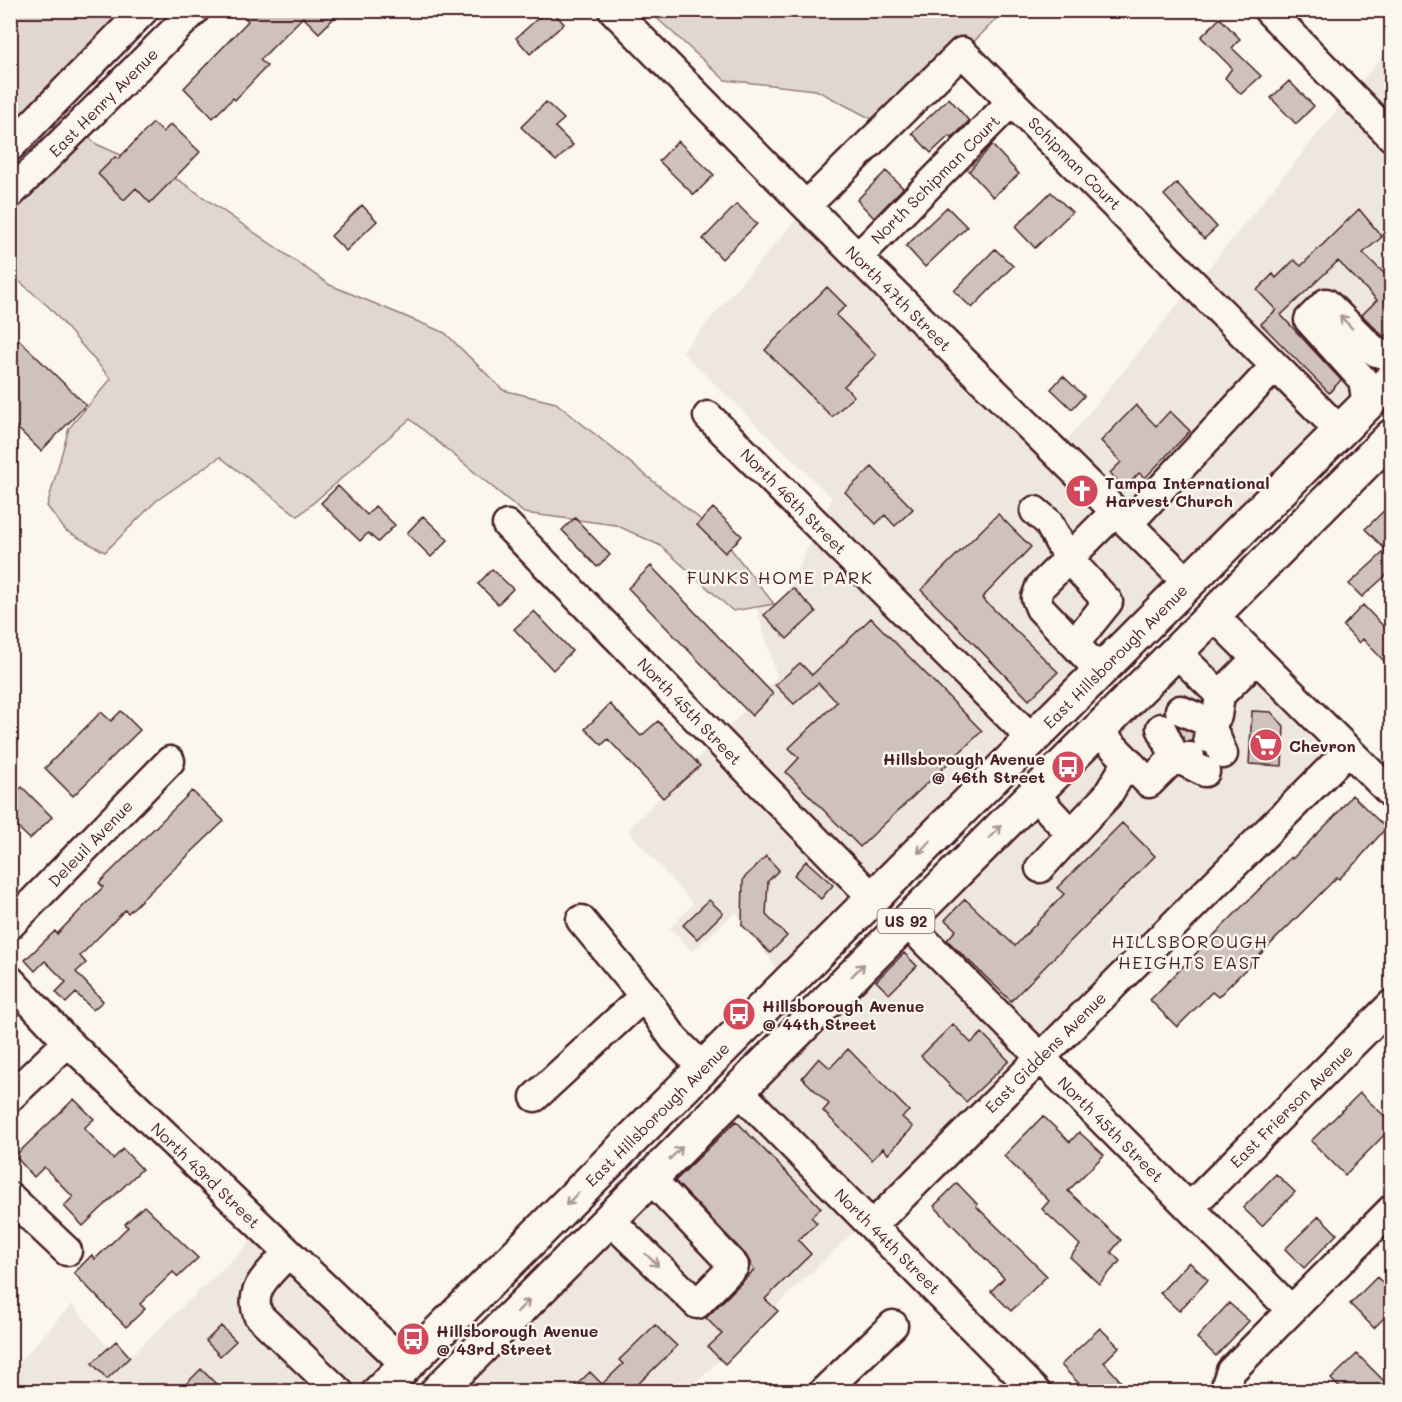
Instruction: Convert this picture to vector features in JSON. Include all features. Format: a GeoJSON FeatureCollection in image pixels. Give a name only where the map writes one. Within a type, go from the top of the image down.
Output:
{"type":"FeatureCollection","features":[{"type":"Feature","properties":{"kind":"main road","name":"East Hillsborough Avenue"},"geometry":{"type":"LineString","coordinates":[[380,1392],[405,1378],[449,1322],[1392,379]]}},
{"type":"Feature","properties":{"kind":"main road"},"geometry":{"type":"LineString","coordinates":[[1213,615],[1218,577],[1316,478],[1341,432]]}},
{"type":"Feature","properties":{"kind":"main road","name":"US 92"},"geometry":{"type":"LineString","coordinates":[[435,1392],[610,1220],[1391,438]]}},
{"type":"Feature","properties":{"kind":"main road"},"geometry":{"type":"LineString","coordinates":[[1098,731],[1120,682],[1182,614],[1188,583]]}},
{"type":"Feature","properties":{"kind":"main road"},"geometry":{"type":"LineString","coordinates":[[435,1392],[428,1367],[449,1346],[449,1322]]}},
{"type":"Feature","properties":{"kind":"street"},"geometry":{"type":"LineString","coordinates":[[10,147],[144,10]]}},
{"type":"Feature","properties":{"kind":"street","name":"East Henry Avenue"},"geometry":{"type":"LineString","coordinates":[[10,194],[195,10]]}},
{"type":"Feature","properties":{"kind":"street","name":"North 47th Street"},"geometry":{"type":"LineString","coordinates":[[613,10],[806,206],[1188,583]]}},
{"type":"Feature","properties":{"kind":"street"},"geometry":{"type":"LineString","coordinates":[[1268,10],[1392,137]]}},
{"type":"Feature","properties":{"kind":"street","name":"Schipman Court"},"geometry":{"type":"LineString","coordinates":[[806,206],[962,52],[1341,432]]}},
{"type":"Feature","properties":{"kind":"street","name":"North Schipman Court"},"geometry":{"type":"LineString","coordinates":[[858,257],[1012,101]]}},
{"type":"Feature","properties":{"kind":"street"},"geometry":{"type":"LineString","coordinates":[[1367,404],[1363,380],[1309,320],[1326,303],[1376,352],[1392,356]]}},
{"type":"Feature","properties":{"kind":"street"},"geometry":{"type":"LineString","coordinates":[[1100,671],[1040,608],[1036,598],[1041,586],[1068,558],[1122,517],[1275,366]]}},
{"type":"Feature","properties":{"kind":"street","name":"North 46th Street"},"geometry":{"type":"LineString","coordinates":[[708,416],[1032,739]]}},
{"type":"Feature","properties":{"kind":"street"},"geometry":{"type":"LineString","coordinates":[[1035,511],[1048,522],[1068,558],[1108,602],[1075,644]]}},
{"type":"Feature","properties":{"kind":"street","name":"North 45th Street"},"geometry":{"type":"LineString","coordinates":[[507,525],[873,898]]}},
{"type":"Feature","properties":{"kind":"street"},"geometry":{"type":"LineString","coordinates":[[1213,615],[1347,752],[1392,794]]}},
{"type":"Feature","properties":{"kind":"street"},"geometry":{"type":"LineString","coordinates":[[1176,652],[1220,695]]}},
{"type":"Feature","properties":{"kind":"street"},"geometry":{"type":"LineString","coordinates":[[1098,731],[1149,783],[1217,716],[1220,695],[1256,659]]}},
{"type":"Feature","properties":{"kind":"street","name":"East Giddens Avenue"},"geometry":{"type":"LineString","coordinates":[[873,1225],[1347,752]]}},
{"type":"Feature","properties":{"kind":"street","name":"Deleuil Avenue"},"geometry":{"type":"LineString","coordinates":[[10,925],[170,761]]}},
{"type":"Feature","properties":{"kind":"street"},"geometry":{"type":"LineString","coordinates":[[1040,868],[1107,796],[1128,762]]}},
{"type":"Feature","properties":{"kind":"street"},"geometry":{"type":"LineString","coordinates":[[1034,794],[1071,834]]}},
{"type":"Feature","properties":{"kind":"street"},"geometry":{"type":"LineString","coordinates":[[581,920],[644,996],[674,1039],[703,1068]]}},
{"type":"Feature","properties":{"kind":"street","name":"North 45th Street"},"geometry":{"type":"LineString","coordinates":[[906,922],[1291,1310]]}},
{"type":"Feature","properties":{"kind":"street","name":"North 43rd Street"},"geometry":{"type":"LineString","coordinates":[[10,980],[68,1042],[288,1253],[405,1378]]}},
{"type":"Feature","properties":{"kind":"street"},"geometry":{"type":"LineString","coordinates":[[535,1097],[644,996]]}},
{"type":"Feature","properties":{"kind":"street","name":"East Frierson Avenue"},"geometry":{"type":"LineString","coordinates":[[1190,1208],[1392,1004]]}},
{"type":"Feature","properties":{"kind":"street"},"geometry":{"type":"LineString","coordinates":[[10,1097],[68,1042]]}},
{"type":"Feature","properties":{"kind":"street","name":"North 44th Street"},"geometry":{"type":"LineString","coordinates":[[739,1090],[873,1225],[1019,1386]]}},
{"type":"Feature","properties":{"kind":"street"},"geometry":{"type":"LineString","coordinates":[[610,1220],[697,1304],[734,1266],[651,1179]]}},
{"type":"Feature","properties":{"kind":"street"},"geometry":{"type":"LineString","coordinates":[[10,1197],[67,1251]]}},
{"type":"Feature","properties":{"kind":"street"},"geometry":{"type":"LineString","coordinates":[[1229,1392],[1227,1382],[1231,1371],[1392,1209]]}},
{"type":"Feature","properties":{"kind":"street"},"geometry":{"type":"LineString","coordinates":[[288,1253],[254,1292],[255,1309],[258,1315],[339,1392]]}},
{"type":"Feature","properties":{"kind":"street"},"geometry":{"type":"LineString","coordinates":[[823,1392],[892,1325]]}},
{"type":"Feature","properties":{"kind":"shaded area"},"geometry":{"type":"Polygon","coordinates":[[[11,11],[156,11],[11,162],[11,11]]]}},
{"type":"Feature","properties":{"kind":"shaded area"},"geometry":{"type":"Polygon","coordinates":[[[649,11],[1004,11],[889,128],[816,90],[725,80],[649,11]]]}},
{"type":"Feature","properties":{"kind":"shaded area"},"geometry":{"type":"Polygon","coordinates":[[[1391,47],[1391,123],[1356,87],[1391,47]]]}},
{"type":"Feature","properties":{"kind":"shaded area"},"geometry":{"type":"Polygon","coordinates":[[[1344,102],[1391,151],[1391,363],[1340,417],[1201,277],[1344,102]]]}},
{"type":"Feature","properties":{"kind":"shaded area"},"geometry":{"type":"Polygon","coordinates":[[[86,134],[96,144],[180,181],[330,285],[445,333],[503,390],[556,403],[720,535],[774,604],[733,611],[661,546],[616,525],[524,513],[410,419],[298,516],[220,457],[156,501],[105,552],[66,531],[47,506],[69,428],[111,379],[50,308],[11,274],[11,209],[86,134]]]}},
{"type":"Feature","properties":{"kind":"shaded area"},"geometry":{"type":"Polygon","coordinates":[[[801,214],[1173,583],[1029,723],[823,517],[832,498],[682,352],[801,214]]]}},
{"type":"Feature","properties":{"kind":"shaded area"},"geometry":{"type":"Polygon","coordinates":[[[1188,292],[1326,431],[1187,569],[1062,446],[1188,292]]]}},
{"type":"Feature","properties":{"kind":"shaded area"},"geometry":{"type":"Polygon","coordinates":[[[814,535],[1015,736],[868,879],[724,732],[777,677],[756,607],[774,604],[779,608],[814,535]]]}},
{"type":"Feature","properties":{"kind":"shaded area"},"geometry":{"type":"Polygon","coordinates":[[[1217,633],[1332,751],[1039,1042],[922,924],[1217,633]]]}},
{"type":"Feature","properties":{"kind":"shaded area"},"geometry":{"type":"Polygon","coordinates":[[[710,746],[855,892],[777,969],[736,912],[692,951],[670,928],[693,904],[628,830],[710,746]]]}},
{"type":"Feature","properties":{"kind":"shaded area"},"geometry":{"type":"Polygon","coordinates":[[[908,938],[1025,1056],[872,1211],[755,1093],[908,938]]]}},
{"type":"Feature","properties":{"kind":"shaded area"},"geometry":{"type":"Polygon","coordinates":[[[741,1107],[860,1226],[687,1391],[459,1392],[741,1107]]]}},
{"type":"Feature","properties":{"kind":"shaded area"},"geometry":{"type":"Polygon","coordinates":[[[257,1236],[386,1359],[353,1392],[11,1391],[10,1372],[72,1304],[122,1364],[257,1236]]]}},
{"type":"Feature","properties":{"kind":"building"},"geometry":{"type":"Polygon","coordinates":[[[238,10],[342,10],[319,33],[303,17],[260,60],[267,66],[235,100],[233,98],[213,118],[184,88],[248,21],[238,10]]]}},
{"type":"Feature","properties":{"kind":"building"},"geometry":{"type":"Polygon","coordinates":[[[547,10],[552,10],[564,24],[530,54],[516,38],[547,10]]]}},
{"type":"Feature","properties":{"kind":"building"},"geometry":{"type":"Polygon","coordinates":[[[1220,18],[1240,39],[1232,48],[1261,76],[1241,94],[1225,78],[1232,68],[1201,37],[1220,18]]]}},
{"type":"Feature","properties":{"kind":"building"},"geometry":{"type":"Polygon","coordinates":[[[1289,81],[1314,106],[1296,124],[1271,98],[1289,81]]]}},
{"type":"Feature","properties":{"kind":"building"},"geometry":{"type":"Polygon","coordinates":[[[949,98],[969,121],[952,138],[949,136],[931,153],[912,133],[949,98]]]}},
{"type":"Feature","properties":{"kind":"building"},"geometry":{"type":"Polygon","coordinates":[[[546,102],[564,119],[555,127],[573,145],[556,161],[521,127],[546,102]]]}},
{"type":"Feature","properties":{"kind":"building"},"geometry":{"type":"Polygon","coordinates":[[[153,123],[163,132],[171,124],[200,152],[150,203],[136,188],[124,200],[98,174],[115,157],[118,159],[153,123]]]}},
{"type":"Feature","properties":{"kind":"building"},"geometry":{"type":"Polygon","coordinates":[[[678,141],[714,175],[694,195],[659,161],[678,141]]]}},
{"type":"Feature","properties":{"kind":"building"},"geometry":{"type":"Polygon","coordinates":[[[992,145],[1019,174],[993,197],[969,171],[992,145]]]}},
{"type":"Feature","properties":{"kind":"building"},"geometry":{"type":"Polygon","coordinates":[[[886,171],[903,188],[874,218],[857,200],[886,171]]]}},
{"type":"Feature","properties":{"kind":"building"},"geometry":{"type":"Polygon","coordinates":[[[1177,183],[1217,227],[1204,239],[1164,195],[1177,183]]]}},
{"type":"Feature","properties":{"kind":"building"},"geometry":{"type":"Polygon","coordinates":[[[1051,192],[1072,212],[1035,248],[1015,227],[1051,192]]]}},
{"type":"Feature","properties":{"kind":"building"},"geometry":{"type":"Polygon","coordinates":[[[737,204],[757,224],[722,259],[703,239],[737,204]]]}},
{"type":"Feature","properties":{"kind":"building"},"geometry":{"type":"Polygon","coordinates":[[[362,205],[377,221],[346,251],[331,236],[362,205]]]}},
{"type":"Feature","properties":{"kind":"building"},"geometry":{"type":"Polygon","coordinates":[[[947,207],[967,227],[925,267],[906,246],[947,207]]]}},
{"type":"Feature","properties":{"kind":"building"},"geometry":{"type":"Polygon","coordinates":[[[1359,209],[1382,237],[1363,253],[1392,281],[1392,330],[1384,337],[1362,315],[1377,300],[1338,261],[1281,315],[1341,380],[1329,393],[1261,324],[1276,310],[1257,290],[1273,274],[1276,278],[1294,260],[1301,266],[1359,209]]]}},
{"type":"Feature","properties":{"kind":"building"},"geometry":{"type":"Polygon","coordinates":[[[995,249],[1013,266],[972,308],[954,291],[995,249]]]}},
{"type":"Feature","properties":{"kind":"building"},"geometry":{"type":"Polygon","coordinates":[[[827,287],[846,306],[836,315],[876,355],[844,386],[854,396],[832,417],[765,350],[827,287]]]}},
{"type":"Feature","properties":{"kind":"building"},"geometry":{"type":"Polygon","coordinates":[[[10,331],[86,405],[41,451],[10,421],[10,331]]]}},
{"type":"Feature","properties":{"kind":"building"},"geometry":{"type":"Polygon","coordinates":[[[1063,376],[1084,396],[1072,409],[1051,389],[1063,376]]]}},
{"type":"Feature","properties":{"kind":"building"},"geometry":{"type":"Polygon","coordinates":[[[1136,405],[1156,426],[1170,411],[1190,431],[1145,478],[1139,473],[1125,488],[1110,473],[1121,462],[1101,441],[1136,405]]]}},
{"type":"Feature","properties":{"kind":"building"},"geometry":{"type":"Polygon","coordinates":[[[872,467],[913,509],[895,526],[885,515],[876,524],[845,492],[872,467]]]}},
{"type":"Feature","properties":{"kind":"building"},"geometry":{"type":"Polygon","coordinates":[[[338,486],[367,515],[375,506],[395,525],[378,542],[368,533],[360,541],[321,503],[338,486]]]}},
{"type":"Feature","properties":{"kind":"building"},"geometry":{"type":"Polygon","coordinates":[[[1392,503],[1392,570],[1362,597],[1349,584],[1386,550],[1365,529],[1392,503]]]}},
{"type":"Feature","properties":{"kind":"building"},"geometry":{"type":"Polygon","coordinates":[[[713,508],[742,536],[725,553],[697,525],[713,508]]]}},
{"type":"Feature","properties":{"kind":"building"},"geometry":{"type":"Polygon","coordinates":[[[998,514],[1031,547],[982,598],[1058,672],[1029,700],[921,590],[998,514]]]}},
{"type":"Feature","properties":{"kind":"building"},"geometry":{"type":"Polygon","coordinates":[[[423,516],[448,540],[431,557],[407,533],[423,516]]]}},
{"type":"Feature","properties":{"kind":"building"},"geometry":{"type":"Polygon","coordinates":[[[575,518],[610,555],[597,567],[562,530],[575,518]]]}},
{"type":"Feature","properties":{"kind":"building"},"geometry":{"type":"Polygon","coordinates":[[[651,566],[773,694],[752,716],[628,588],[651,566]]]}},
{"type":"Feature","properties":{"kind":"building"},"geometry":{"type":"Polygon","coordinates":[[[492,569],[513,589],[498,604],[478,584],[492,569]]]}},
{"type":"Feature","properties":{"kind":"building"},"geometry":{"type":"Polygon","coordinates":[[[793,588],[816,612],[787,639],[764,615],[793,588]]]}},
{"type":"Feature","properties":{"kind":"building"},"geometry":{"type":"Polygon","coordinates":[[[1363,605],[1392,635],[1392,654],[1384,661],[1363,639],[1359,643],[1343,626],[1363,605]]]}},
{"type":"Feature","properties":{"kind":"building"},"geometry":{"type":"Polygon","coordinates":[[[534,611],[572,651],[553,670],[514,629],[534,611]]]}},
{"type":"Feature","properties":{"kind":"building"},"geometry":{"type":"Polygon","coordinates":[[[871,618],[982,731],[860,847],[786,772],[799,758],[789,748],[837,702],[818,683],[794,704],[775,685],[800,663],[812,675],[871,618]]]}},
{"type":"Feature","properties":{"kind":"building"},"geometry":{"type":"Polygon","coordinates":[[[610,704],[641,736],[658,721],[700,766],[663,798],[608,739],[602,745],[585,729],[610,704]]]}},
{"type":"Feature","properties":{"kind":"building"},"geometry":{"type":"Polygon","coordinates":[[[121,711],[140,730],[73,796],[45,768],[101,712],[111,721],[121,711]]]}},
{"type":"Feature","properties":{"kind":"building","name":"Chevron"},"geometry":{"type":"Polygon","coordinates":[[[1252,711],[1271,712],[1284,726],[1282,766],[1249,764],[1252,711]]]}},
{"type":"Feature","properties":{"kind":"building"},"geometry":{"type":"Polygon","coordinates":[[[22,787],[52,817],[30,839],[10,820],[10,798],[22,787]]]}},
{"type":"Feature","properties":{"kind":"building"},"geometry":{"type":"Polygon","coordinates":[[[192,791],[224,821],[128,913],[125,910],[80,956],[86,963],[76,972],[103,1001],[93,1010],[76,993],[66,1003],[56,992],[66,982],[45,961],[35,971],[25,960],[55,931],[57,934],[103,887],[99,883],[192,791]]]}},
{"type":"Feature","properties":{"kind":"building"},"geometry":{"type":"Polygon","coordinates":[[[1352,795],[1386,828],[1357,861],[1339,879],[1337,877],[1218,997],[1212,992],[1177,1027],[1150,1000],[1291,857],[1292,859],[1335,816],[1352,795]]]}},
{"type":"Feature","properties":{"kind":"building"},"geometry":{"type":"Polygon","coordinates":[[[1122,823],[1155,856],[1011,1001],[947,940],[956,930],[945,920],[965,899],[1015,946],[1064,894],[1057,888],[1122,823]]]}},
{"type":"Feature","properties":{"kind":"building"},"geometry":{"type":"Polygon","coordinates":[[[766,856],[779,870],[768,881],[766,915],[787,936],[770,953],[742,925],[743,879],[766,856]]]}},
{"type":"Feature","properties":{"kind":"building"},"geometry":{"type":"Polygon","coordinates":[[[806,861],[833,885],[821,899],[794,875],[806,861]]]}},
{"type":"Feature","properties":{"kind":"building"},"geometry":{"type":"Polygon","coordinates":[[[709,900],[723,913],[697,939],[683,925],[709,900]]]}},
{"type":"Feature","properties":{"kind":"building"},"geometry":{"type":"Polygon","coordinates":[[[904,953],[917,966],[889,994],[876,981],[904,953]]]}},
{"type":"Feature","properties":{"kind":"building"},"geometry":{"type":"Polygon","coordinates":[[[953,1024],[971,1043],[982,1033],[1009,1061],[966,1102],[921,1056],[953,1024]]]}},
{"type":"Feature","properties":{"kind":"building"},"geometry":{"type":"Polygon","coordinates":[[[848,1049],[909,1111],[902,1117],[913,1127],[888,1154],[883,1148],[872,1160],[823,1111],[829,1104],[802,1078],[819,1058],[830,1068],[848,1049]]]}},
{"type":"Feature","properties":{"kind":"building"},"geometry":{"type":"Polygon","coordinates":[[[1360,1093],[1392,1123],[1392,1127],[1345,1175],[1311,1141],[1360,1093]]]}},
{"type":"Feature","properties":{"kind":"building"},"geometry":{"type":"Polygon","coordinates":[[[74,1099],[94,1119],[84,1128],[113,1159],[123,1149],[142,1169],[83,1226],[64,1206],[73,1197],[44,1167],[34,1177],[15,1156],[74,1099]]]}},
{"type":"Feature","properties":{"kind":"building"},"geometry":{"type":"Polygon","coordinates":[[[1043,1116],[1070,1142],[1079,1132],[1104,1155],[1068,1191],[1121,1240],[1111,1252],[1120,1261],[1099,1284],[1070,1257],[1080,1245],[1042,1209],[1049,1201],[1004,1156],[1043,1116]]]}},
{"type":"Feature","properties":{"kind":"building"},"geometry":{"type":"Polygon","coordinates":[[[736,1121],[821,1208],[811,1217],[817,1223],[798,1240],[811,1254],[765,1299],[778,1311],[725,1364],[708,1347],[722,1334],[706,1318],[754,1270],[746,1255],[675,1181],[736,1121]]]}},
{"type":"Feature","properties":{"kind":"building"},"geometry":{"type":"Polygon","coordinates":[[[1276,1174],[1295,1192],[1262,1226],[1243,1208],[1276,1174]]]}},
{"type":"Feature","properties":{"kind":"building"},"geometry":{"type":"Polygon","coordinates":[[[957,1183],[977,1204],[976,1206],[1047,1276],[1011,1311],[991,1291],[1004,1278],[934,1206],[957,1183]]]}},
{"type":"Feature","properties":{"kind":"building"},"geometry":{"type":"Polygon","coordinates":[[[144,1206],[198,1258],[178,1277],[173,1272],[140,1304],[145,1309],[126,1327],[74,1273],[92,1255],[95,1259],[128,1227],[125,1224],[144,1206]]]}},
{"type":"Feature","properties":{"kind":"building"},"geometry":{"type":"Polygon","coordinates":[[[1319,1216],[1337,1234],[1304,1268],[1285,1249],[1319,1216]]]}},
{"type":"Feature","properties":{"kind":"building"},"geometry":{"type":"Polygon","coordinates":[[[1189,1262],[1208,1280],[1179,1311],[1160,1293],[1189,1262]]]}},
{"type":"Feature","properties":{"kind":"building"},"geometry":{"type":"Polygon","coordinates":[[[1377,1277],[1392,1292],[1392,1310],[1374,1328],[1350,1304],[1377,1277]]]}},
{"type":"Feature","properties":{"kind":"building"},"geometry":{"type":"Polygon","coordinates":[[[1229,1303],[1249,1321],[1216,1356],[1197,1338],[1229,1303]]]}},
{"type":"Feature","properties":{"kind":"building"},"geometry":{"type":"Polygon","coordinates":[[[655,1325],[677,1346],[630,1392],[569,1392],[590,1372],[602,1384],[623,1364],[619,1360],[655,1325]]]}},
{"type":"Feature","properties":{"kind":"building"},"geometry":{"type":"Polygon","coordinates":[[[221,1326],[236,1341],[220,1356],[206,1341],[221,1326]]]}},
{"type":"Feature","properties":{"kind":"building"},"geometry":{"type":"Polygon","coordinates":[[[1100,1328],[1119,1347],[1104,1362],[1130,1392],[1087,1392],[1061,1365],[1100,1328]]]}},
{"type":"Feature","properties":{"kind":"building"},"geometry":{"type":"Polygon","coordinates":[[[116,1341],[130,1357],[107,1379],[92,1363],[116,1341]]]}},
{"type":"Feature","properties":{"kind":"building"},"geometry":{"type":"Polygon","coordinates":[[[1357,1354],[1386,1383],[1377,1392],[1344,1392],[1331,1379],[1357,1354]]]}},
{"type":"Feature","properties":{"kind":"building"},"geometry":{"type":"Polygon","coordinates":[[[201,1369],[224,1392],[178,1392],[201,1369]]]}},
{"type":"Feature","properties":{"kind":"tunnel"},"geometry":{"type":"LineString","coordinates":[[1176,743],[1194,724]]}},
{"type":"Feature","properties":{"kind":"place","name":"Tampa International Harvest Church"},"geometry":{"type":"Point","coordinates":[1082,491]}},
{"type":"Feature","properties":{"kind":"place","name":"Chevron"},"geometry":{"type":"Point","coordinates":[1266,745]}},
{"type":"Feature","properties":{"kind":"place","name":"Hillsborough Avenue @ 46th Street"},"geometry":{"type":"Point","coordinates":[1068,767]}},
{"type":"Feature","properties":{"kind":"place","name":"Hillsborough Avenue @ 44th Street"},"geometry":{"type":"Point","coordinates":[739,1014]}},
{"type":"Feature","properties":{"kind":"place","name":"Hillsborough Avenue @ 43rd Street"},"geometry":{"type":"Point","coordinates":[413,1339]}},
{"type":"Feature","properties":{"kind":"district","name":"FUNKS HOME PARK"},"geometry":{"type":"Point","coordinates":[780,577]}},
{"type":"Feature","properties":{"kind":"district","name":"HILLSBOROUGH HEIGHTS EAST"},"geometry":{"type":"Point","coordinates":[1190,951]}}]}
